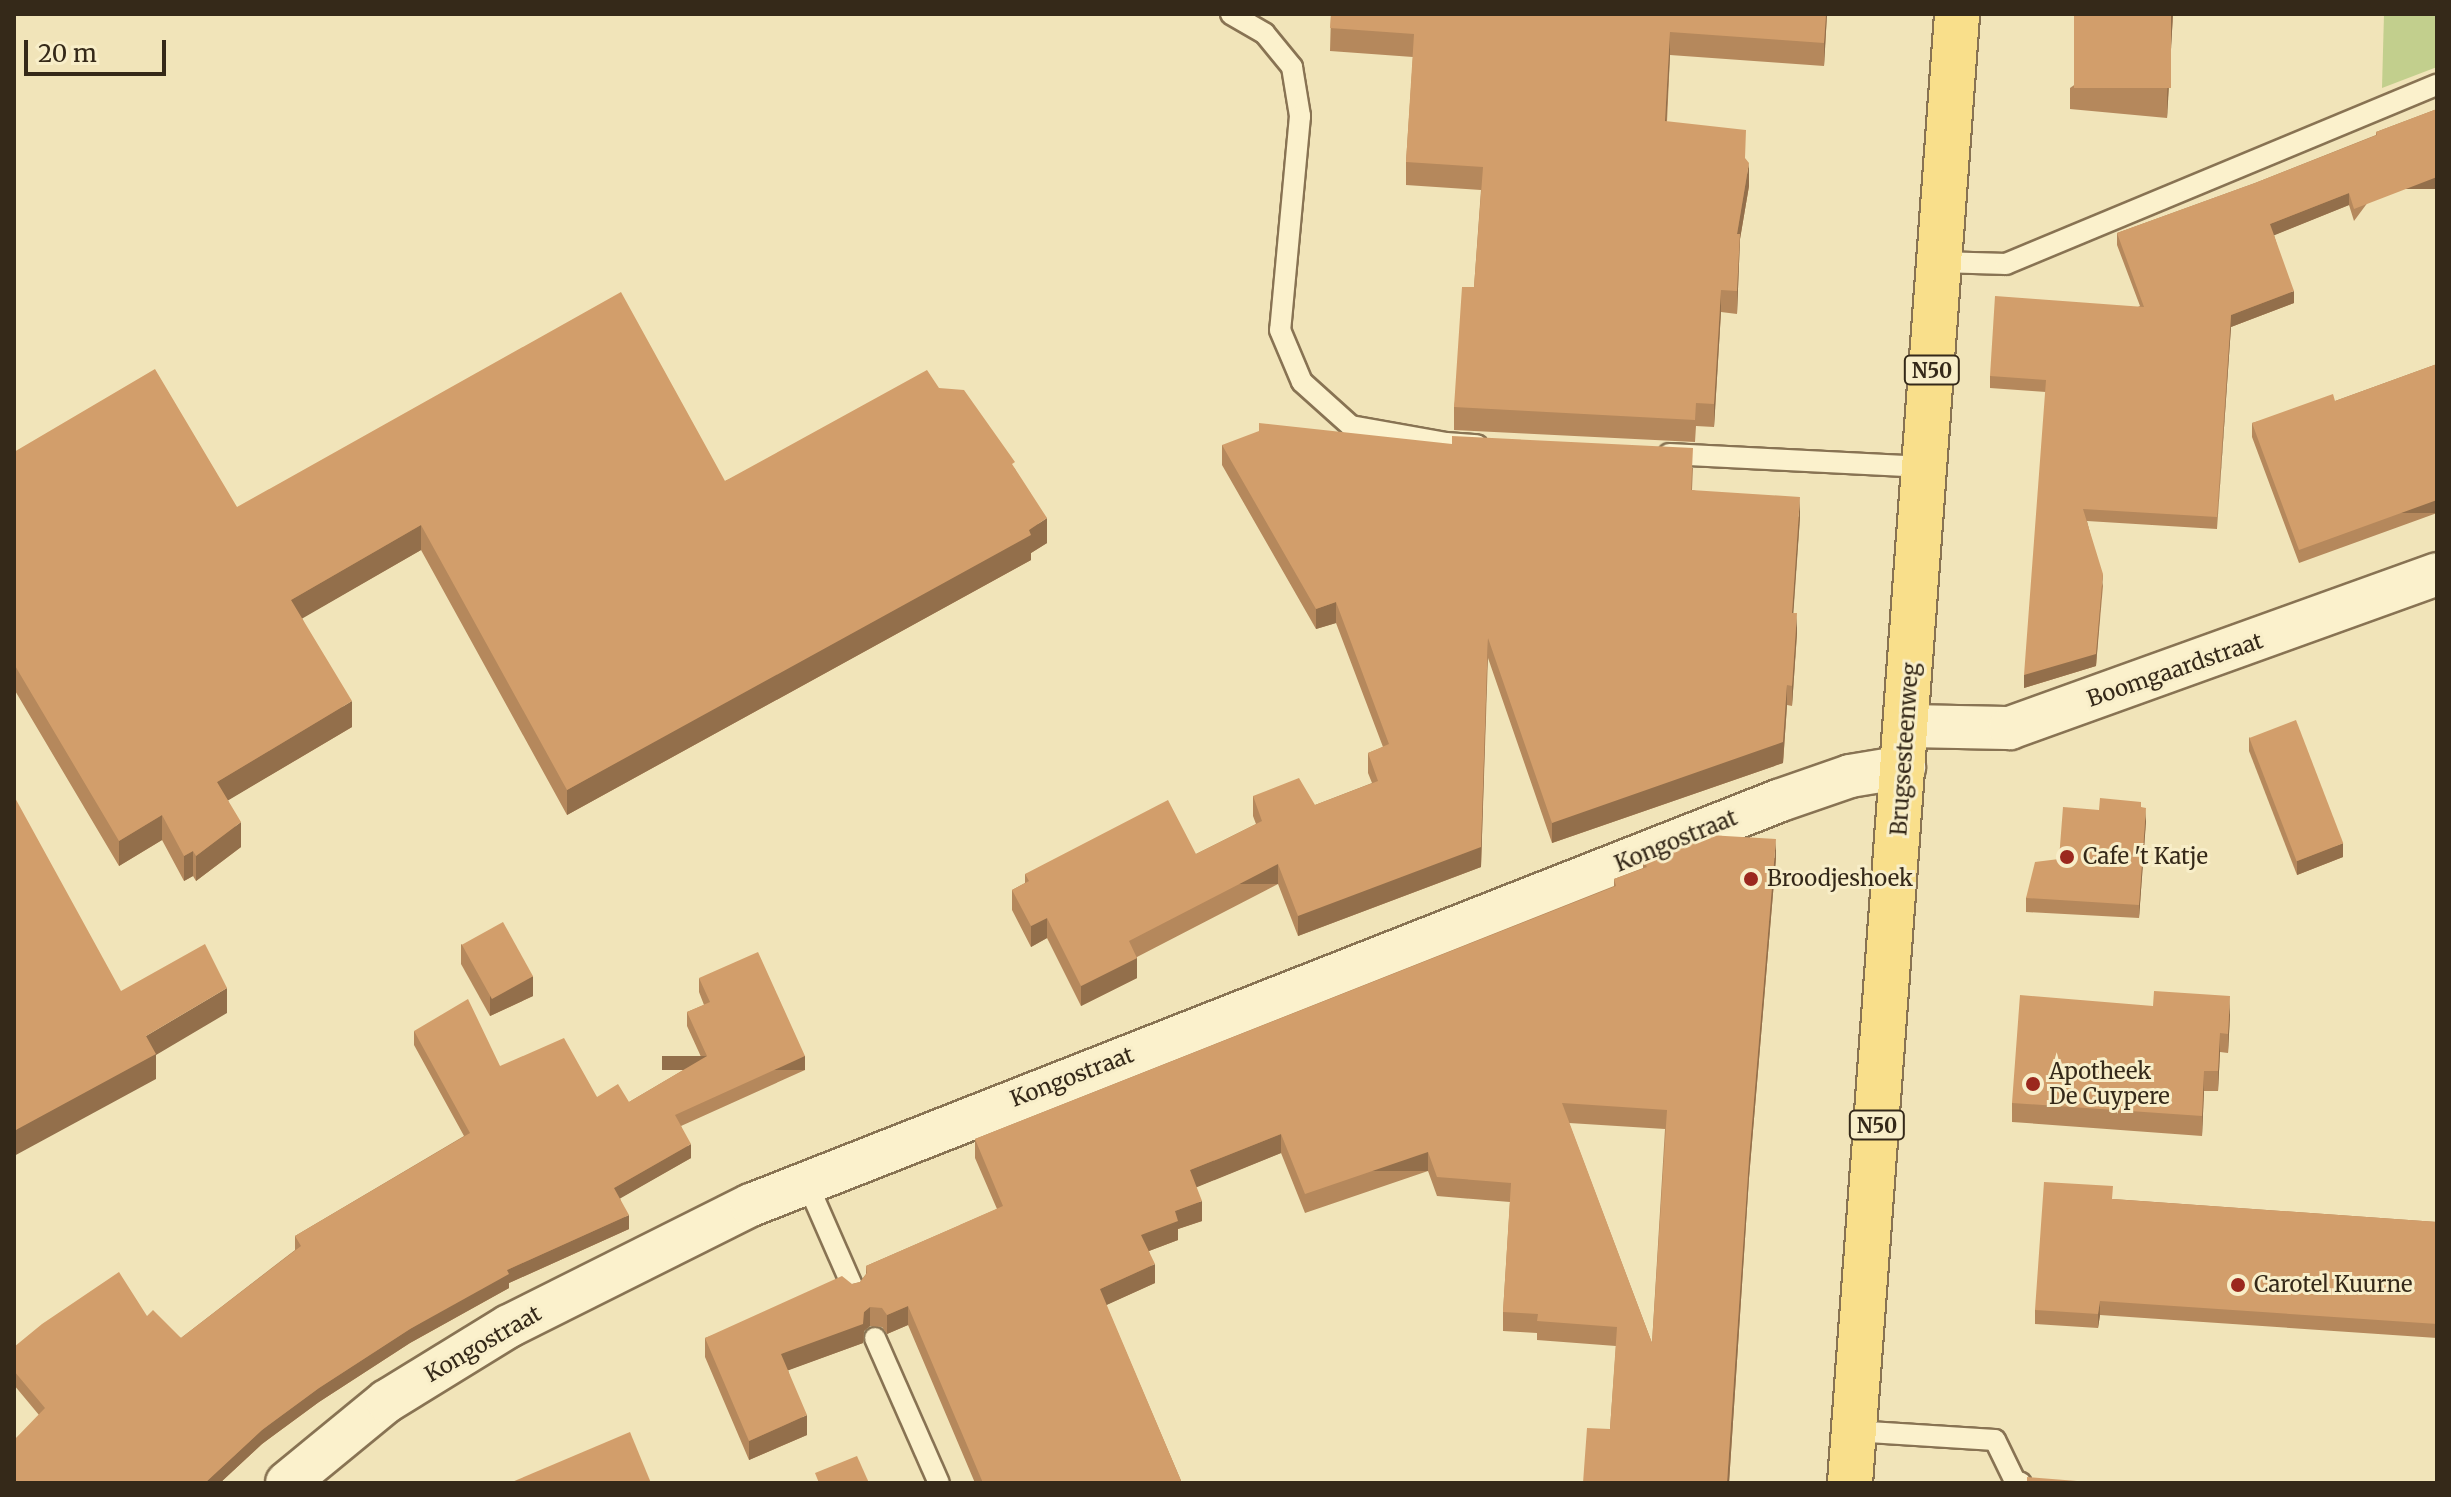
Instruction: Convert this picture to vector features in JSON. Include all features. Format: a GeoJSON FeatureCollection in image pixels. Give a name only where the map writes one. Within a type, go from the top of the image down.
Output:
{"type":"FeatureCollection","features":[{"type":"Feature","properties":{"kind":"main road","name":"Brugsesteenweg"},"geometry":{"type":"LineString","coordinates":[[1850,1483],[1957,14]]}},
{"type":"Feature","properties":{"kind":"street","name":"Boomgaardstraat"},"geometry":{"type":"LineString","coordinates":[[1905,746],[2010,728],[2437,574]]}},
{"type":"Feature","properties":{"kind":"street","name":"Kongostraat"},"geometry":{"type":"LineString","coordinates":[[287,1483],[387,1401],[509,1326],[751,1205],[1778,801],[1850,776],[1905,746]]}},
{"type":"Feature","properties":{"kind":"lane"},"geometry":{"type":"LineString","coordinates":[[1231,14],[1265,34],[1292,67],[1300,116],[1280,330],[1302,382],[1351,426],[1446,443],[1494,445]]}},
{"type":"Feature","properties":{"kind":"lane"},"geometry":{"type":"LineString","coordinates":[[1940,262],[2006,264],[2437,85]]}},
{"type":"Feature","properties":{"kind":"lane"},"geometry":{"type":"LineString","coordinates":[[1654,453],[1925,467]]}},
{"type":"Feature","properties":{"kind":"lane"},"geometry":{"type":"LineString","coordinates":[[807,1183],[854,1290]]}},
{"type":"Feature","properties":{"kind":"lane"},"geometry":{"type":"LineString","coordinates":[[875,1338],[939,1483]]}},
{"type":"Feature","properties":{"kind":"lane"},"geometry":{"type":"LineString","coordinates":[[1853,1431],[1995,1440],[2015,1481],[2021,1483]]}},
{"type":"Feature","properties":{"kind":"green space"},"geometry":{"type":"Polygon","coordinates":[[[2384,14],[2437,14],[2437,67],[2382,88],[2384,14]]]}},
{"type":"Feature","properties":{"kind":"building"},"geometry":{"type":"Polygon","coordinates":[[[1331,14],[1826,14],[1824,43],[1670,32],[1665,121],[1746,130],[1745,158],[1749,163],[1737,234],[1740,234],[1737,291],[1721,290],[1714,404],[1696,403],[1695,420],[1454,407],[1462,287],[1474,287],[1483,167],[1406,162],[1414,34],[1330,28],[1331,14]]]}},
{"type":"Feature","properties":{"kind":"building"},"geometry":{"type":"Polygon","coordinates":[[[2074,14],[2171,14],[2171,88],[2074,88],[2074,14]]]}},
{"type":"Feature","properties":{"kind":"building"},"geometry":{"type":"Polygon","coordinates":[[[2437,109],[2437,177],[2354,209],[2349,193],[2270,224],[2294,291],[2231,315],[2217,517],[2083,509],[2103,574],[2096,654],[2024,675],[2046,380],[1990,376],[1995,296],[2144,307],[2117,233],[2255,183],[2437,109]]]}},
{"type":"Feature","properties":{"kind":"building"},"geometry":{"type":"Polygon","coordinates":[[[621,292],[725,481],[927,370],[939,388],[964,390],[1015,462],[1012,464],[1047,518],[1029,530],[1031,535],[567,790],[421,525],[291,600],[352,701],[217,782],[241,822],[196,856],[193,851],[184,856],[162,815],[119,841],[14,664],[14,452],[155,369],[237,507],[621,292]]]}},
{"type":"Feature","properties":{"kind":"building"},"geometry":{"type":"Polygon","coordinates":[[[2437,364],[2437,500],[2299,550],[2252,423],[2333,394],[2335,401],[2437,364]]]}},
{"type":"Feature","properties":{"kind":"building"},"geometry":{"type":"Polygon","coordinates":[[[1259,423],[1452,444],[1452,436],[1693,448],[1691,490],[1800,497],[1792,613],[1797,613],[1792,686],[1787,685],[1783,742],[1552,823],[1488,638],[1481,847],[1298,916],[1278,864],[1129,941],[1137,958],[1081,986],[1047,918],[1031,926],[1012,890],[1029,881],[1025,874],[1168,800],[1196,854],[1262,821],[1253,796],[1299,778],[1315,805],[1378,781],[1368,753],[1389,744],[1336,602],[1316,609],[1222,445],[1259,431],[1259,423]]]}},
{"type":"Feature","properties":{"kind":"building"},"geometry":{"type":"Polygon","coordinates":[[[2296,720],[2343,843],[2297,861],[2249,738],[2296,720]]]}},
{"type":"Feature","properties":{"kind":"building"},"geometry":{"type":"Polygon","coordinates":[[[14,796],[121,991],[205,944],[227,988],[146,1036],[156,1054],[14,1131],[14,796]]]}},
{"type":"Feature","properties":{"kind":"building"},"geometry":{"type":"Polygon","coordinates":[[[2100,798],[2141,802],[2141,807],[2146,808],[2139,905],[2026,898],[2035,862],[2059,859],[2063,807],[2099,810],[2100,798]]]}},
{"type":"Feature","properties":{"kind":"building"},"geometry":{"type":"Polygon","coordinates":[[[1710,835],[1776,839],[1749,1159],[1727,1483],[1583,1483],[1587,1428],[1610,1429],[1617,1327],[1537,1321],[1538,1314],[1503,1312],[1511,1183],[1437,1177],[1428,1152],[1305,1194],[1281,1134],[1190,1170],[1202,1201],[1175,1211],[1178,1221],[1141,1235],[1155,1264],[1100,1289],[1182,1483],[983,1483],[908,1306],[887,1315],[882,1308],[870,1307],[864,1312],[863,1324],[781,1354],[807,1415],[749,1441],[705,1338],[842,1276],[852,1284],[860,1282],[867,1273],[866,1266],[1003,1206],[975,1139],[1616,886],[1614,879],[1647,867],[1643,861],[1710,835]],[[1562,1103],[1652,1343],[1667,1110],[1562,1103]]]}},
{"type":"Feature","properties":{"kind":"building"},"geometry":{"type":"Polygon","coordinates":[[[503,922],[533,976],[492,999],[462,945],[503,922]]]}},
{"type":"Feature","properties":{"kind":"building"},"geometry":{"type":"Polygon","coordinates":[[[758,952],[805,1056],[675,1115],[691,1144],[614,1188],[629,1215],[507,1270],[509,1274],[410,1329],[319,1388],[262,1430],[205,1483],[14,1483],[14,1440],[45,1408],[14,1371],[14,1347],[42,1324],[119,1272],[147,1316],[153,1310],[181,1338],[301,1246],[295,1236],[470,1133],[414,1031],[468,999],[500,1066],[564,1038],[597,1097],[618,1084],[629,1102],[707,1056],[687,1012],[710,1002],[699,978],[758,952]]]}},
{"type":"Feature","properties":{"kind":"building"},"geometry":{"type":"Polygon","coordinates":[[[2154,991],[2230,996],[2228,1034],[2220,1033],[2218,1071],[2204,1071],[2202,1116],[2012,1103],[2020,995],[2153,1006],[2154,991]]]}},
{"type":"Feature","properties":{"kind":"building","name":"Carotel Kuurne"},"geometry":{"type":"Polygon","coordinates":[[[2044,1182],[2113,1186],[2112,1199],[2437,1222],[2437,1324],[2100,1301],[2098,1314],[2035,1310],[2044,1182]]]}},
{"type":"Feature","properties":{"kind":"building"},"geometry":{"type":"Polygon","coordinates":[[[630,1432],[651,1483],[512,1482],[630,1432]]]}},
{"type":"Feature","properties":{"kind":"building"},"geometry":{"type":"Polygon","coordinates":[[[857,1456],[869,1483],[819,1483],[815,1473],[857,1456]]]}},
{"type":"Feature","properties":{"kind":"building"},"geometry":{"type":"Polygon","coordinates":[[[2027,1477],[2102,1483],[2027,1483],[2027,1477]]]}},
{"type":"Feature","properties":{"kind":"place","name":"Cafe 't Katje"},"geometry":{"type":"Point","coordinates":[2067,857]}},
{"type":"Feature","properties":{"kind":"place","name":"Broodjeshoek"},"geometry":{"type":"Point","coordinates":[1751,879]}},
{"type":"Feature","properties":{"kind":"place","name":"Apotheek De Cuypere"},"geometry":{"type":"Point","coordinates":[2033,1084]}},
{"type":"Feature","properties":{"kind":"place","name":"Carotel Kuurne"},"geometry":{"type":"Point","coordinates":[2238,1285]}}]}
